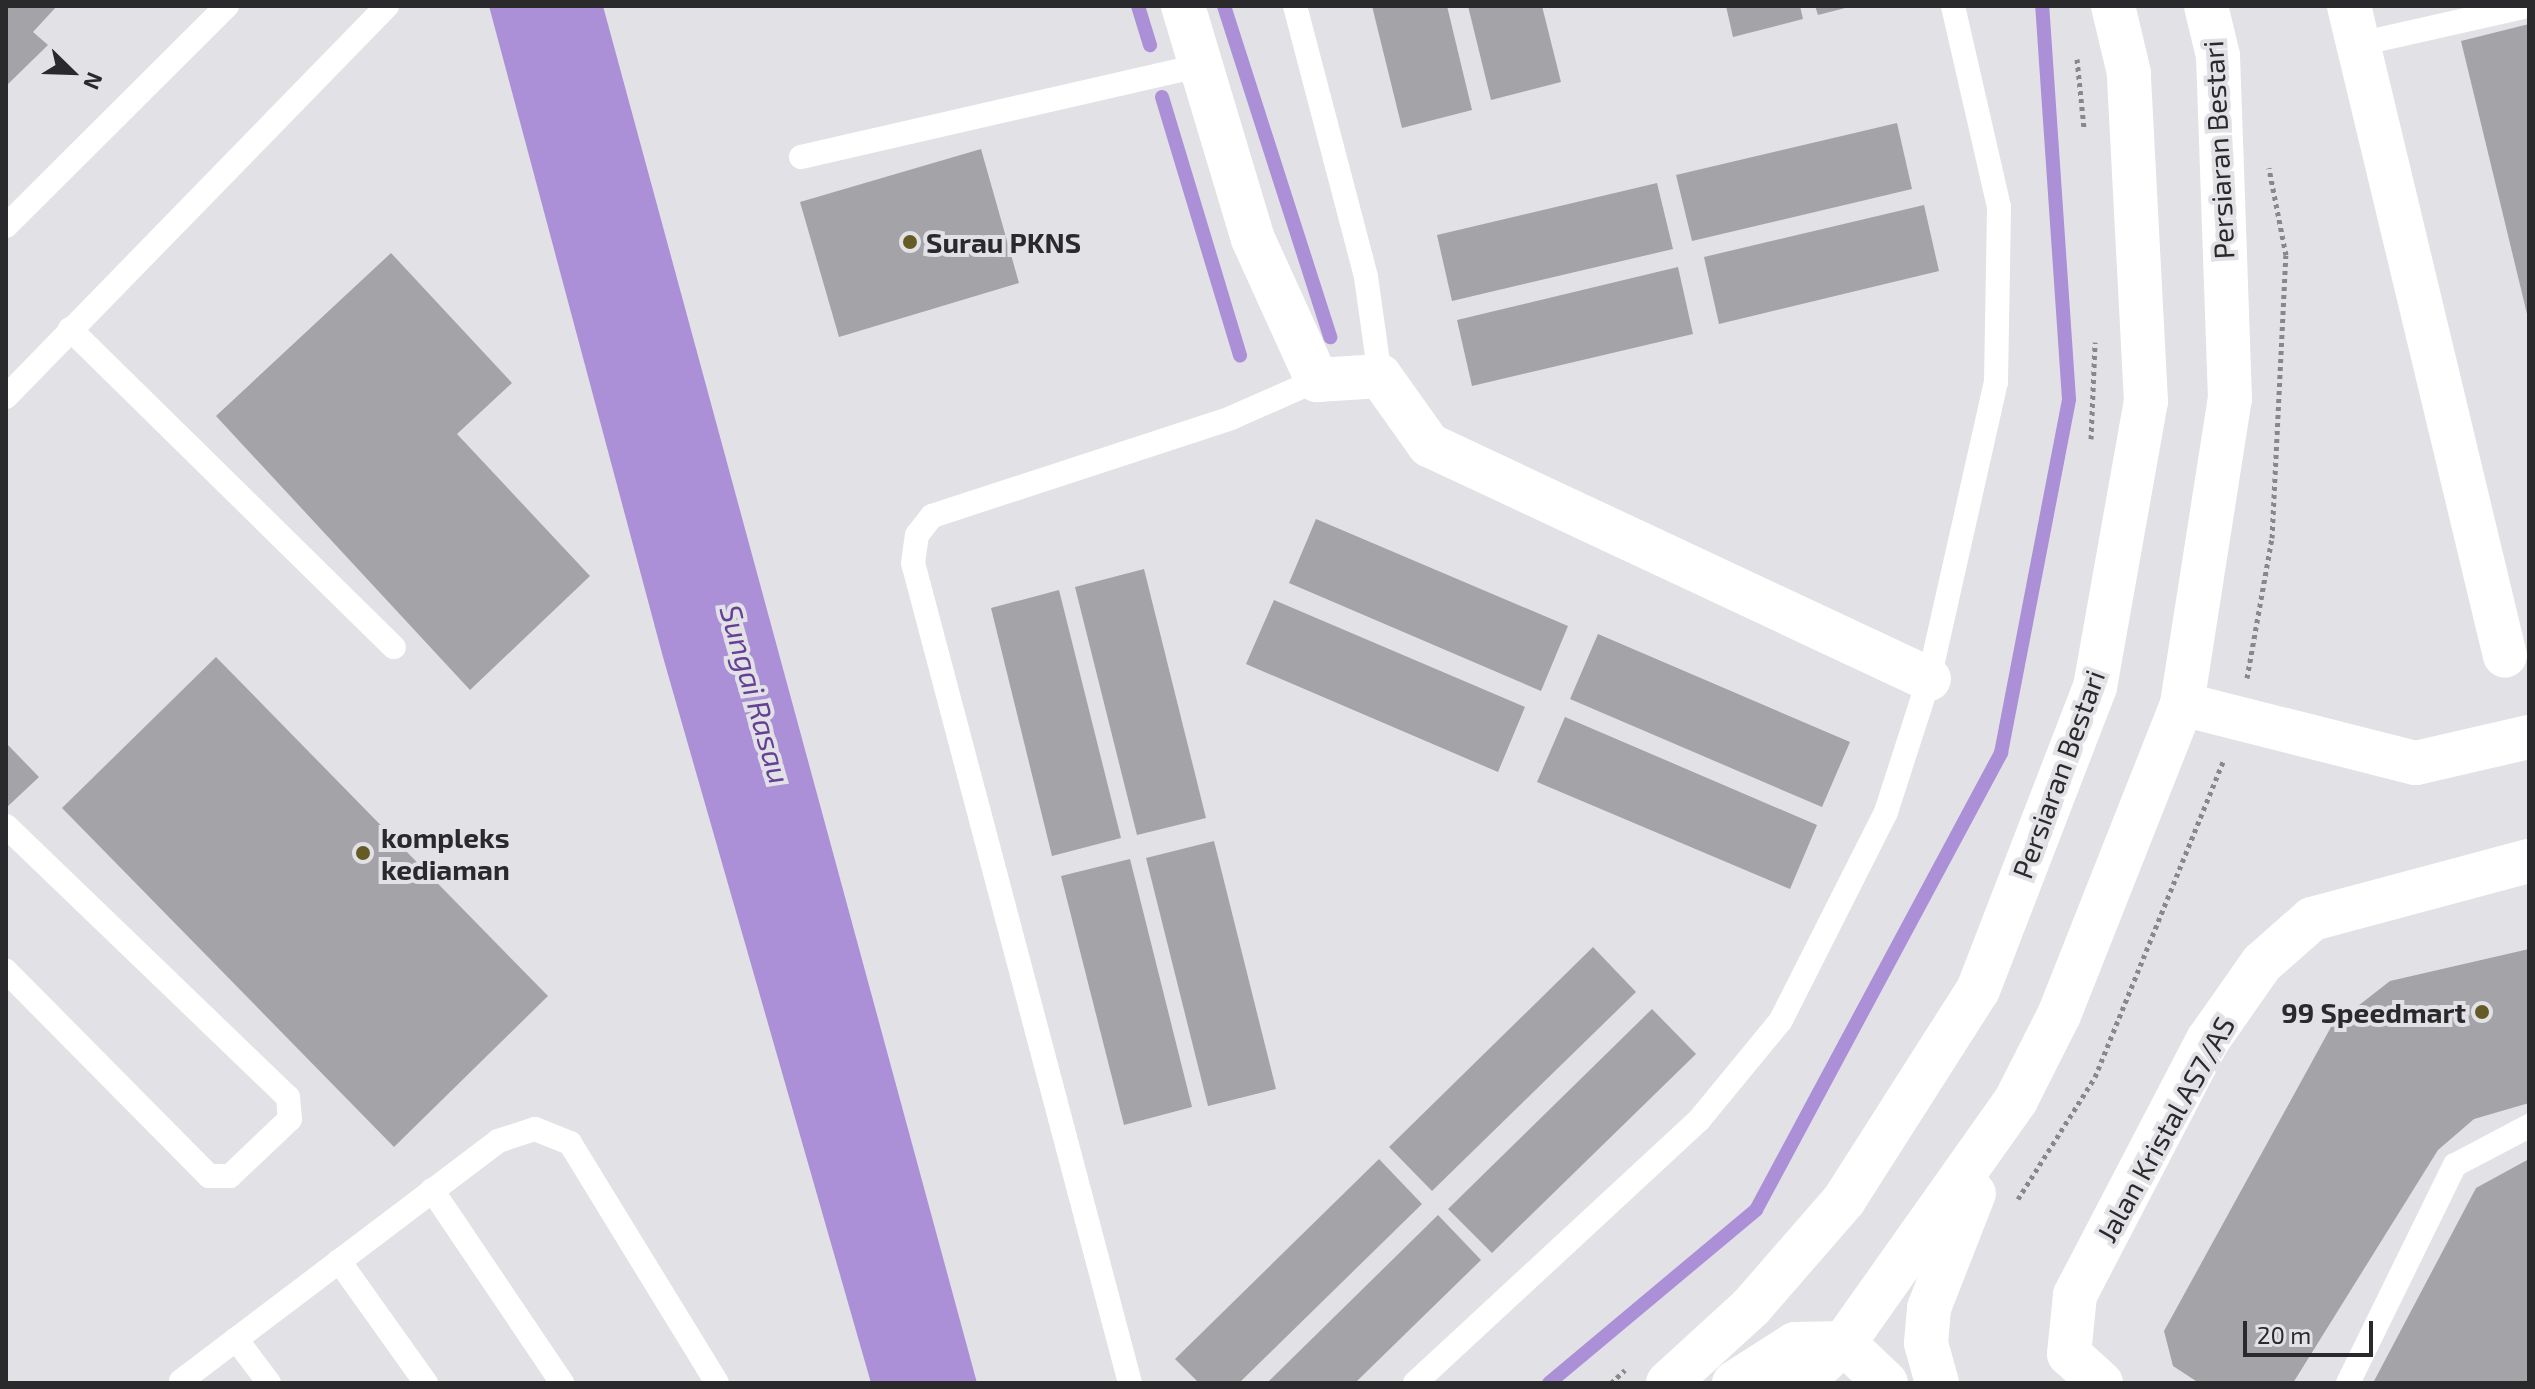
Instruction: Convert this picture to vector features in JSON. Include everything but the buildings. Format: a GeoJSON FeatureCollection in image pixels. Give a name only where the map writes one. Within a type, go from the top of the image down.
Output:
{"type":"FeatureCollection","features":[{"type":"Feature","properties":{"kind":"main road"},"geometry":{"type":"LineString","coordinates":[[1183,6],[1198,66],[1253,239],[1317,380],[1380,376],[1429,445],[1929,679]]}},
{"type":"Feature","properties":{"kind":"main road","name":"Persiaran Bestari"},"geometry":{"type":"LineString","coordinates":[[1652,1372],[1751,1307],[1844,1200],[1978,990],[2095,687],[2146,402],[2129,73],[2113,6]]}},
{"type":"Feature","properties":{"kind":"main road","name":"Persiaran Bestari"},"geometry":{"type":"LineString","coordinates":[[1800,1383],[1844,1343],[2016,1100],[2059,1015],[2182,704],[2230,399],[2218,56],[2206,6]]}},
{"type":"Feature","properties":{"kind":"main road"},"geometry":{"type":"LineString","coordinates":[[2354,25],[2505,656]]}},
{"type":"Feature","properties":{"kind":"main road"},"geometry":{"type":"LineString","coordinates":[[2182,704],[2416,763],[2529,737]]}},
{"type":"Feature","properties":{"kind":"main road","name":"Jalan Kristal AS7/AS"},"geometry":{"type":"LineString","coordinates":[[2101,1383],[2069,1354],[2075,1295],[2208,1040],[2262,963],[2312,919],[2529,861]]}},
{"type":"Feature","properties":{"kind":"main road"},"geometry":{"type":"LineString","coordinates":[[1937,1383],[1926,1343],[1940,1267],[2016,1100]]}},
{"type":"Feature","properties":{"kind":"main road"},"geometry":{"type":"LineString","coordinates":[[1734,1383],[1795,1344],[1844,1343],[1886,1383]]}},
{"type":"Feature","properties":{"kind":"lane"},"geometry":{"type":"LineString","coordinates":[[6,226],[227,6]]}},
{"type":"Feature","properties":{"kind":"lane"},"geometry":{"type":"LineString","coordinates":[[6,397],[387,6]]}},
{"type":"Feature","properties":{"kind":"lane"},"geometry":{"type":"LineString","coordinates":[[1295,6],[1366,277],[1380,376]]}},
{"type":"Feature","properties":{"kind":"lane"},"geometry":{"type":"LineString","coordinates":[[1415,1383],[1699,1120],[1781,1020],[1886,812],[1929,679],[1996,382],[1999,207],[1953,6]]}},
{"type":"Feature","properties":{"kind":"lane"},"geometry":{"type":"LineString","coordinates":[[2354,25],[2528,6]]}},
{"type":"Feature","properties":{"kind":"lane"},"geometry":{"type":"LineString","coordinates":[[801,157],[1198,66]]}},
{"type":"Feature","properties":{"kind":"lane"},"geometry":{"type":"LineString","coordinates":[[70,329],[394,647]]}},
{"type":"Feature","properties":{"kind":"lane"},"geometry":{"type":"LineString","coordinates":[[1130,1383],[913,563],[917,535],[932,516],[1231,418],[1317,380]]}},
{"type":"Feature","properties":{"kind":"lane"},"geometry":{"type":"LineString","coordinates":[[6,971],[209,1176],[230,1176],[290,1119],[288,1097],[7,825]]}},
{"type":"Feature","properties":{"kind":"lane"},"geometry":{"type":"LineString","coordinates":[[2348,1383],[2455,1165],[2529,1126]]}},
{"type":"Feature","properties":{"kind":"lane"},"geometry":{"type":"LineString","coordinates":[[181,1382],[498,1141],[535,1129],[570,1143],[717,1383]]}},
{"type":"Feature","properties":{"kind":"lane"},"geometry":{"type":"LineString","coordinates":[[432,1190],[562,1383]]}},
{"type":"Feature","properties":{"kind":"lane"},"geometry":{"type":"LineString","coordinates":[[339,1261],[426,1383]]}},
{"type":"Feature","properties":{"kind":"lane"},"geometry":{"type":"LineString","coordinates":[[236,1339],[269,1383]]}},
{"type":"Feature","properties":{"kind":"path"},"geometry":{"type":"LineString","coordinates":[[2076,52],[2086,143]]}},
{"type":"Feature","properties":{"kind":"path"},"geometry":{"type":"LineString","coordinates":[[2091,445],[2096,325]]}},
{"type":"Feature","properties":{"kind":"path"},"geometry":{"type":"LineString","coordinates":[[1611,1383],[1652,1372]]}},
{"type":"Feature","properties":{"kind":"water","name":"Sungai Rasau"},"geometry":{"type":"Polygon","coordinates":[[[489,6],[603,6],[977,1383],[871,1383],[663,657],[489,6]]]}},
{"type":"Feature","properties":{"kind":"waterway"},"geometry":{"type":"LineString","coordinates":[[1138,6],[1150,45]]}},
{"type":"Feature","properties":{"kind":"waterway"},"geometry":{"type":"LineString","coordinates":[[1224,6],[1330,337]]}},
{"type":"Feature","properties":{"kind":"waterway"},"geometry":{"type":"LineString","coordinates":[[1549,1383],[1756,1210],[2001,753],[2069,399],[2042,6]]}},
{"type":"Feature","properties":{"kind":"waterway"},"geometry":{"type":"LineString","coordinates":[[1162,97],[1240,355]]}},
{"type":"Feature","properties":{"kind":"place","name":"Surau PKNS"},"geometry":{"type":"Point","coordinates":[910,242]}},
{"type":"Feature","properties":{"kind":"place","name":"kompleks kediaman"},"geometry":{"type":"Point","coordinates":[363,853]}},
{"type":"Feature","properties":{"kind":"place","name":"99 Speedmart"},"geometry":{"type":"Point","coordinates":[2482,1012]}}]}
